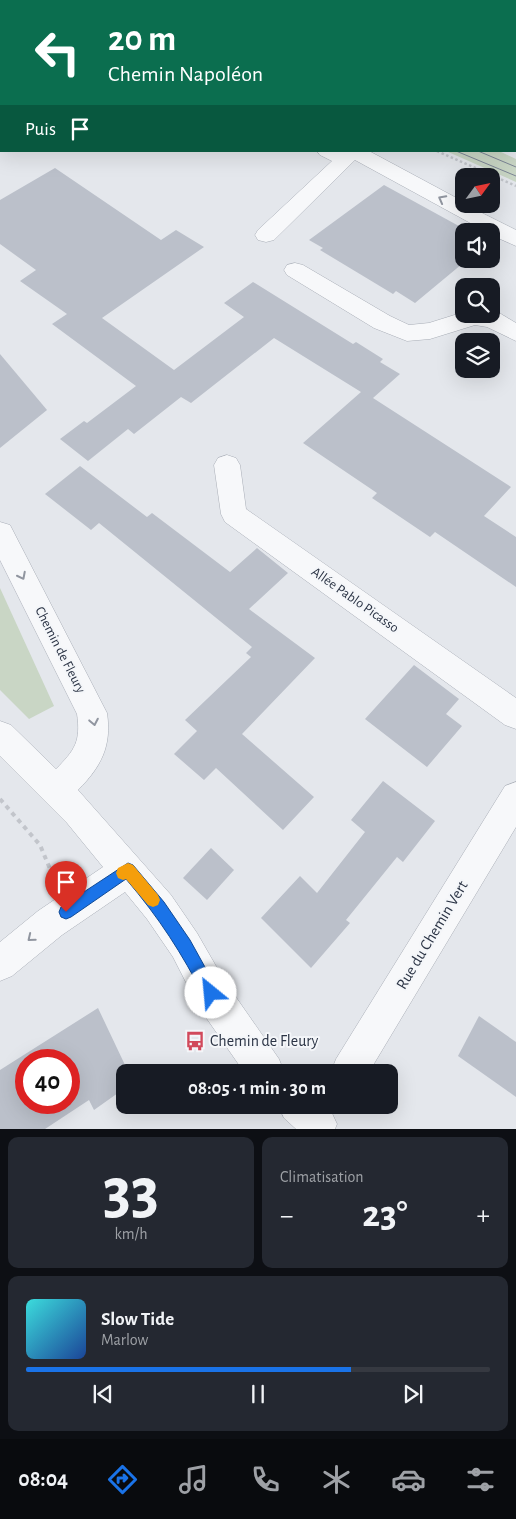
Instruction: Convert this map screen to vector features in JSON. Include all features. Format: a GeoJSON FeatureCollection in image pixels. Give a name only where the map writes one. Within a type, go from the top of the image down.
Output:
{"type":"FeatureCollection","features":[{"type":"Feature","properties":{"kind":"street"},"geometry":{"type":"LineString","coordinates":[[266,234],[334,155],[357,153],[516,239]]}},
{"type":"Feature","properties":{"kind":"street"},"geometry":{"type":"LineString","coordinates":[[295,270],[382,322],[408,333],[430,331],[474,317],[493,320],[516,333]]}},
{"type":"Feature","properties":{"kind":"street","name":"Allée Pablo Picasso"},"geometry":{"type":"LineString","coordinates":[[227,465],[234,514],[516,715]]}},
{"type":"Feature","properties":{"kind":"street","name":"Chemin de Fleury"},"geometry":{"type":"LineString","coordinates":[[0,533],[92,713],[96,730],[92,748],[79,768],[56,789]]}},
{"type":"Feature","properties":{"kind":"street"},"geometry":{"type":"LineString","coordinates":[[0,735],[56,789],[128,870],[185,945],[211,993],[260,1064]]}},
{"type":"Feature","properties":{"kind":"street","name":"Rue du Chemin Vert"},"geometry":{"type":"LineString","coordinates":[[354,1064],[516,797]]}},
{"type":"Feature","properties":{"kind":"street"},"geometry":{"type":"LineString","coordinates":[[0,964],[50,923],[128,870]]}},
{"type":"Feature","properties":{"kind":"path"},"geometry":{"type":"LineString","coordinates":[[439,152],[516,186]]}},
{"type":"Feature","properties":{"kind":"path"},"geometry":{"type":"LineString","coordinates":[[0,799],[40,845]]}},
{"type":"Feature","properties":{"kind":"green space"},"geometry":{"type":"Polygon","coordinates":[[[448,152],[501,152],[516,159],[516,182],[500,175],[500,168],[484,168],[448,152]]]}},
{"type":"Feature","properties":{"kind":"green space"},"geometry":{"type":"Polygon","coordinates":[[[0,588],[54,706],[29,719],[0,690],[0,588]]]}},
{"type":"Feature","properties":{"kind":"building"},"geometry":{"type":"Polygon","coordinates":[[[55,168],[161,240],[176,230],[204,247],[102,318],[174,370],[244,317],[224,303],[253,282],[353,344],[356,342],[383,359],[380,362],[400,374],[373,398],[511,487],[484,516],[516,537],[516,587],[435,532],[430,537],[372,498],[377,493],[303,443],[361,392],[274,338],[191,403],[181,397],[134,434],[128,429],[88,461],[60,439],[84,421],[87,423],[136,386],[52,324],[67,314],[20,281],[36,270],[0,244],[0,200],[55,168]]]}},
{"type":"Feature","properties":{"kind":"building"},"geometry":{"type":"Polygon","coordinates":[[[384,185],[455,224],[455,268],[457,268],[415,303],[396,291],[393,294],[320,250],[323,248],[309,240],[384,185]]]}},
{"type":"Feature","properties":{"kind":"building"},"geometry":{"type":"Polygon","coordinates":[[[0,354],[47,410],[0,448],[0,354]]]}},
{"type":"Feature","properties":{"kind":"building"},"geometry":{"type":"Polygon","coordinates":[[[80,466],[147,517],[152,513],[230,572],[257,548],[288,573],[249,609],[315,658],[242,734],[314,797],[283,830],[216,768],[204,780],[174,754],[197,731],[185,720],[251,657],[246,653],[252,647],[99,523],[91,530],[45,494],[80,466]]]}},
{"type":"Feature","properties":{"kind":"building"},"geometry":{"type":"Polygon","coordinates":[[[414,665],[459,699],[446,714],[462,726],[427,767],[365,719],[414,665]]]}},
{"type":"Feature","properties":{"kind":"building"},"geometry":{"type":"Polygon","coordinates":[[[383,781],[435,821],[403,862],[397,857],[346,920],[350,923],[311,968],[261,918],[300,876],[317,893],[365,832],[351,820],[383,781]]]}},
{"type":"Feature","properties":{"kind":"building"},"geometry":{"type":"Polygon","coordinates":[[[211,848],[234,870],[207,900],[183,878],[211,848]]]}},
{"type":"Feature","properties":{"kind":"building"},"geometry":{"type":"Polygon","coordinates":[[[98,1008],[125,1064],[116,1064],[116,1094],[94,1110],[89,1100],[80,1106],[80,1049],[33,1049],[98,1008]]]}},
{"type":"Feature","properties":{"kind":"building"},"geometry":{"type":"Polygon","coordinates":[[[479,1016],[516,1042],[516,1097],[458,1056],[479,1016]]]}},
{"type":"Feature","properties":{"kind":"building"},"geometry":{"type":"Polygon","coordinates":[[[15,1061],[15,1114],[68,1114],[45,1129],[0,1129],[0,1070],[15,1061]]]}},
{"type":"Feature","properties":{"kind":"tram line"},"geometry":{"type":"LineString","coordinates":[[458,152],[516,176]]}},
{"type":"Feature","properties":{"kind":"tram line"},"geometry":{"type":"LineString","coordinates":[[480,152],[516,167]]}},
{"type":"Feature","properties":{"kind":"slow traffic"},"geometry":{"type":"LineString","coordinates":[[123,873],[128,870],[153,900]]}},
{"type":"Feature","properties":{"kind":"place","name":"Chemin de Fleury"},"geometry":{"type":"Point","coordinates":[195,1041]}},
{"type":"Feature","properties":{"kind":"route"},"geometry":{"type":"LineString","coordinates":[[66,912],[128,870],[159,907],[185,945],[211,993]]}}]}
